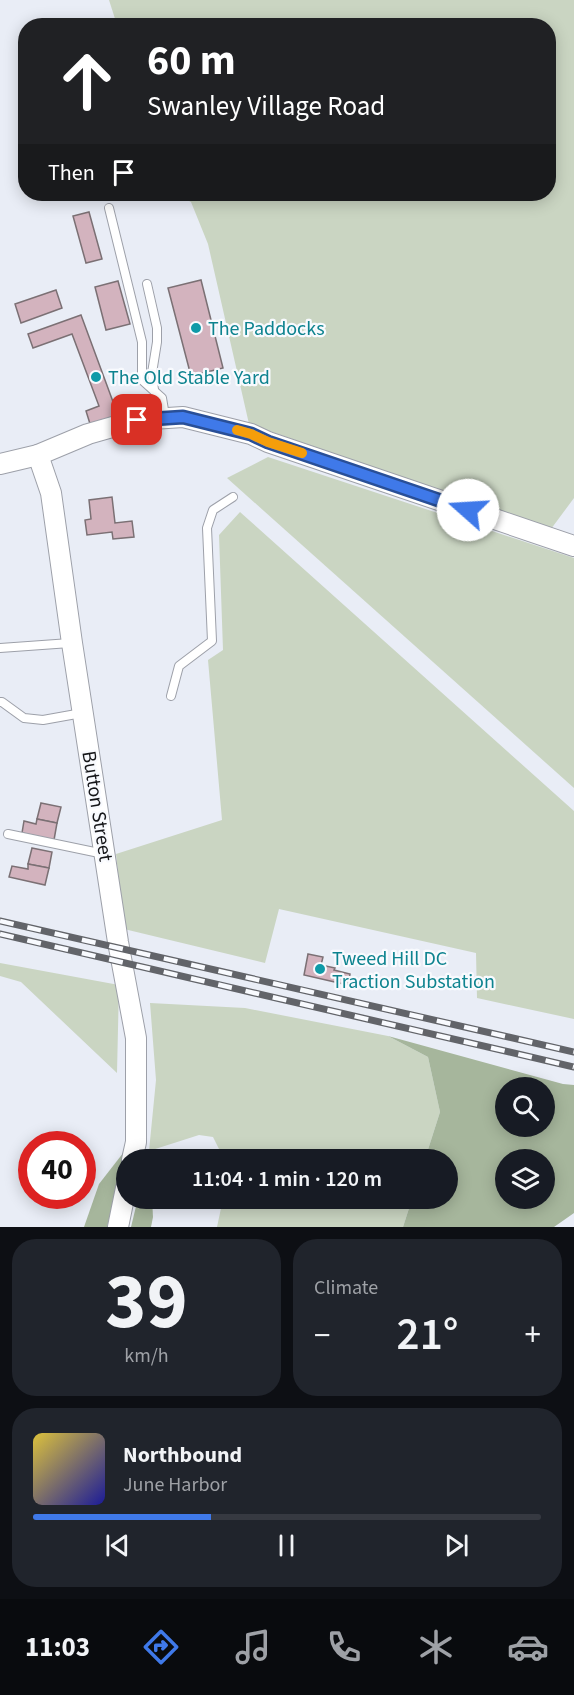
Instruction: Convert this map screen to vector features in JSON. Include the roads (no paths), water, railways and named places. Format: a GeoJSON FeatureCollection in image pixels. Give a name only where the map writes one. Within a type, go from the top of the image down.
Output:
{"type":"FeatureCollection","features":[{"type":"Feature","properties":{"kind":"street"},"geometry":{"type":"LineString","coordinates":[[0,464],[38,455],[88,434],[137,420],[183,417],[251,434],[268,442],[574,546]]}},
{"type":"Feature","properties":{"kind":"street","name":"Button Street"},"geometry":{"type":"LineString","coordinates":[[38,455],[51,493],[105,855],[136,1038],[134,1149]]}},
{"type":"Feature","properties":{"kind":"street"},"geometry":{"type":"LineString","coordinates":[[118,1227],[122,1209]]}},
{"type":"Feature","properties":{"kind":"lane"},"geometry":{"type":"LineString","coordinates":[[109,208],[141,342],[142,380],[162,398],[165,418]]}},
{"type":"Feature","properties":{"kind":"lane"},"geometry":{"type":"LineString","coordinates":[[147,284],[158,342],[152,373],[154,390]]}},
{"type":"Feature","properties":{"kind":"lane"},"geometry":{"type":"LineString","coordinates":[[171,696],[179,666],[212,641],[207,528],[213,510],[233,496]]}},
{"type":"Feature","properties":{"kind":"lane"},"geometry":{"type":"LineString","coordinates":[[0,648],[72,643]]}},
{"type":"Feature","properties":{"kind":"lane"},"geometry":{"type":"LineString","coordinates":[[0,702],[24,718],[43,720],[84,713]]}},
{"type":"Feature","properties":{"kind":"lane"},"geometry":{"type":"LineString","coordinates":[[8,834],[105,855]]}},
{"type":"Feature","properties":{"kind":"railway"},"geometry":{"type":"LineString","coordinates":[[0,921],[574,1052]]}},
{"type":"Feature","properties":{"kind":"railway"},"geometry":{"type":"LineString","coordinates":[[0,934],[574,1067]]}},
{"type":"Feature","properties":{"kind":"place","name":"The Paddocks"},"geometry":{"type":"Point","coordinates":[196,328]}},
{"type":"Feature","properties":{"kind":"place","name":"The Old Stable Yard"},"geometry":{"type":"Point","coordinates":[96,377]}},
{"type":"Feature","properties":{"kind":"place","name":"Tweed Hill DC Traction Substation"},"geometry":{"type":"Point","coordinates":[320,969]}}]}
